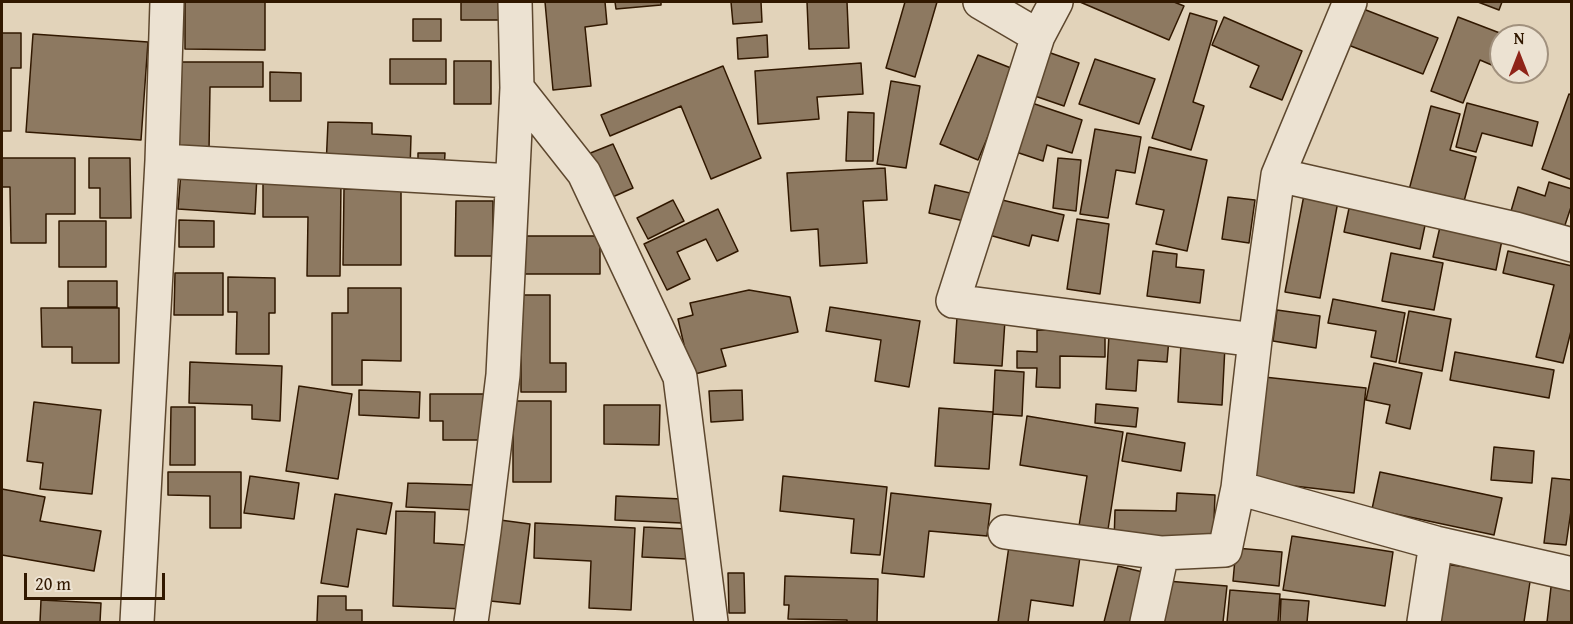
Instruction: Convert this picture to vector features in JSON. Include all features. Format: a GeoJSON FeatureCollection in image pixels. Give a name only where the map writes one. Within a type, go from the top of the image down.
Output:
{"type":"FeatureCollection","features":[{"type":"Feature","properties":{"kind":"street"},"geometry":{"type":"LineString","coordinates":[[137,622],[162,161],[168,2]]}},
{"type":"Feature","properties":{"kind":"street"},"geometry":{"type":"LineString","coordinates":[[471,622],[503,375],[517,88],[515,2]]}},
{"type":"Feature","properties":{"kind":"street"},"geometry":{"type":"LineString","coordinates":[[980,2],[1038,36]]}},
{"type":"Feature","properties":{"kind":"street"},"geometry":{"type":"LineString","coordinates":[[1056,2],[1038,36],[953,301],[1255,340]]}},
{"type":"Feature","properties":{"kind":"street"},"geometry":{"type":"LineString","coordinates":[[1005,532],[1162,553],[1226,550],[1238,488],[1255,340],[1278,175],[1350,2]]}},
{"type":"Feature","properties":{"kind":"street"},"geometry":{"type":"LineString","coordinates":[[517,88],[584,173],[680,376],[711,622]]}},
{"type":"Feature","properties":{"kind":"street"},"geometry":{"type":"LineString","coordinates":[[162,161],[512,181]]}},
{"type":"Feature","properties":{"kind":"street"},"geometry":{"type":"LineString","coordinates":[[1278,175],[1516,229],[1572,245]]}},
{"type":"Feature","properties":{"kind":"street"},"geometry":{"type":"LineString","coordinates":[[1238,488],[1436,543],[1572,574]]}},
{"type":"Feature","properties":{"kind":"street"},"geometry":{"type":"LineString","coordinates":[[1424,622],[1436,543]]}},
{"type":"Feature","properties":{"kind":"street"},"geometry":{"type":"LineString","coordinates":[[1147,622],[1162,553]]}},
{"type":"Feature","properties":{"kind":"building"},"geometry":{"type":"Polygon","coordinates":[[[185,2],[265,2],[265,50],[185,49],[185,2]]]}},
{"type":"Feature","properties":{"kind":"building"},"geometry":{"type":"Polygon","coordinates":[[[461,2],[505,2],[505,20],[461,20],[461,2]]]}},
{"type":"Feature","properties":{"kind":"building"},"geometry":{"type":"Polygon","coordinates":[[[545,2],[605,2],[607,24],[585,27],[591,86],[553,90],[545,2]]]}},
{"type":"Feature","properties":{"kind":"building"},"geometry":{"type":"Polygon","coordinates":[[[615,2],[661,2],[661,5],[616,9],[615,2]]]}},
{"type":"Feature","properties":{"kind":"building"},"geometry":{"type":"Polygon","coordinates":[[[731,2],[761,2],[762,22],[733,24],[731,2]]]}},
{"type":"Feature","properties":{"kind":"building"},"geometry":{"type":"Polygon","coordinates":[[[807,2],[847,2],[849,48],[809,49],[807,2]]]}},
{"type":"Feature","properties":{"kind":"building"},"geometry":{"type":"Polygon","coordinates":[[[905,2],[937,2],[915,77],[886,68],[905,2]]]}},
{"type":"Feature","properties":{"kind":"building"},"geometry":{"type":"Polygon","coordinates":[[[1080,2],[1174,2],[1184,6],[1169,40],[1080,2]]]}},
{"type":"Feature","properties":{"kind":"building"},"geometry":{"type":"Polygon","coordinates":[[[1478,2],[1502,2],[1499,10],[1478,2]]]}},
{"type":"Feature","properties":{"kind":"building"},"geometry":{"type":"Polygon","coordinates":[[[1353,5],[1438,38],[1423,74],[1338,41],[1353,5]]]}},
{"type":"Feature","properties":{"kind":"building"},"geometry":{"type":"Polygon","coordinates":[[[1190,13],[1217,21],[1193,102],[1204,106],[1191,150],[1152,138],[1190,13]]]}},
{"type":"Feature","properties":{"kind":"building"},"geometry":{"type":"Polygon","coordinates":[[[1224,17],[1302,51],[1282,100],[1250,87],[1259,66],[1212,45],[1224,17]]]}},
{"type":"Feature","properties":{"kind":"building"},"geometry":{"type":"Polygon","coordinates":[[[1458,17],[1489,29],[1489,64],[1480,60],[1463,103],[1431,91],[1458,17]]]}},
{"type":"Feature","properties":{"kind":"building"},"geometry":{"type":"Polygon","coordinates":[[[413,19],[441,19],[441,41],[413,41],[413,19]]]}},
{"type":"Feature","properties":{"kind":"building"},"geometry":{"type":"Polygon","coordinates":[[[2,33],[21,33],[21,68],[11,68],[11,131],[2,131],[2,33]]]}},
{"type":"Feature","properties":{"kind":"building"},"geometry":{"type":"Polygon","coordinates":[[[33,34],[148,42],[141,140],[26,132],[33,34]]]}},
{"type":"Feature","properties":{"kind":"building"},"geometry":{"type":"Polygon","coordinates":[[[767,35],[768,57],[738,59],[737,38],[767,35]]]}},
{"type":"Feature","properties":{"kind":"building"},"geometry":{"type":"Polygon","coordinates":[[[1045,51],[1079,63],[1064,106],[1029,94],[1045,51]]]}},
{"type":"Feature","properties":{"kind":"building"},"geometry":{"type":"Polygon","coordinates":[[[978,55],[1016,70],[978,160],[940,144],[978,55]]]}},
{"type":"Feature","properties":{"kind":"building"},"geometry":{"type":"Polygon","coordinates":[[[390,59],[446,59],[446,84],[390,84],[390,59]]]}},
{"type":"Feature","properties":{"kind":"building"},"geometry":{"type":"Polygon","coordinates":[[[1095,59],[1155,79],[1139,124],[1079,104],[1095,59]]]}},
{"type":"Feature","properties":{"kind":"building"},"geometry":{"type":"Polygon","coordinates":[[[454,61],[491,61],[491,104],[454,104],[454,61]]]}},
{"type":"Feature","properties":{"kind":"building"},"geometry":{"type":"Polygon","coordinates":[[[179,62],[263,62],[263,87],[210,87],[209,151],[179,151],[179,62]]]}},
{"type":"Feature","properties":{"kind":"building"},"geometry":{"type":"Polygon","coordinates":[[[861,63],[863,94],[817,97],[819,119],[758,124],[755,71],[861,63]]]}},
{"type":"Feature","properties":{"kind":"building"},"geometry":{"type":"Polygon","coordinates":[[[723,66],[761,158],[711,179],[681,106],[610,136],[601,115],[723,66]]]}},
{"type":"Feature","properties":{"kind":"building"},"geometry":{"type":"Polygon","coordinates":[[[270,72],[301,73],[301,101],[270,101],[270,72]]]}},
{"type":"Feature","properties":{"kind":"building"},"geometry":{"type":"Polygon","coordinates":[[[891,81],[920,86],[906,168],[877,164],[891,81]]]}},
{"type":"Feature","properties":{"kind":"building"},"geometry":{"type":"Polygon","coordinates":[[[1569,94],[1572,95],[1572,180],[1542,169],[1569,94]]]}},
{"type":"Feature","properties":{"kind":"building"},"geometry":{"type":"Polygon","coordinates":[[[1026,101],[1082,120],[1072,153],[1047,145],[1043,161],[1010,150],[1026,101]]]}},
{"type":"Feature","properties":{"kind":"building"},"geometry":{"type":"Polygon","coordinates":[[[1467,103],[1538,122],[1532,146],[1482,133],[1476,152],[1456,147],[1467,103]]]}},
{"type":"Feature","properties":{"kind":"building"},"geometry":{"type":"Polygon","coordinates":[[[1431,106],[1460,114],[1450,150],[1476,157],[1463,205],[1409,190],[1431,106]]]}},
{"type":"Feature","properties":{"kind":"building"},"geometry":{"type":"Polygon","coordinates":[[[848,112],[874,113],[873,161],[846,161],[848,112]]]}},
{"type":"Feature","properties":{"kind":"building"},"geometry":{"type":"Polygon","coordinates":[[[328,122],[372,123],[372,134],[411,136],[410,170],[326,167],[328,122]]]}},
{"type":"Feature","properties":{"kind":"building"},"geometry":{"type":"Polygon","coordinates":[[[1095,129],[1141,137],[1135,173],[1116,170],[1108,218],[1080,214],[1095,129]]]}},
{"type":"Feature","properties":{"kind":"building"},"geometry":{"type":"Polygon","coordinates":[[[613,144],[633,188],[608,199],[588,154],[613,144]]]}},
{"type":"Feature","properties":{"kind":"building"},"geometry":{"type":"Polygon","coordinates":[[[1149,147],[1207,160],[1187,251],[1156,244],[1164,210],[1136,204],[1149,147]]]}},
{"type":"Feature","properties":{"kind":"building"},"geometry":{"type":"Polygon","coordinates":[[[418,153],[445,153],[444,171],[418,171],[418,153]]]}},
{"type":"Feature","properties":{"kind":"building"},"geometry":{"type":"Polygon","coordinates":[[[2,158],[75,158],[75,214],[46,214],[46,243],[11,243],[10,187],[2,187],[2,158]]]}},
{"type":"Feature","properties":{"kind":"building"},"geometry":{"type":"Polygon","coordinates":[[[89,158],[130,158],[131,218],[100,218],[100,188],[89,188],[89,158]]]}},
{"type":"Feature","properties":{"kind":"building"},"geometry":{"type":"Polygon","coordinates":[[[1058,158],[1081,160],[1076,211],[1053,208],[1058,158]]]}},
{"type":"Feature","properties":{"kind":"building"},"geometry":{"type":"Polygon","coordinates":[[[885,168],[887,200],[863,201],[867,263],[820,266],[818,229],[791,231],[787,173],[885,168]]]}},
{"type":"Feature","properties":{"kind":"building"},"geometry":{"type":"Polygon","coordinates":[[[181,172],[257,175],[255,214],[178,209],[181,172]]]}},
{"type":"Feature","properties":{"kind":"building"},"geometry":{"type":"Polygon","coordinates":[[[263,179],[341,180],[340,276],[307,276],[308,217],[263,217],[263,179]]]}},
{"type":"Feature","properties":{"kind":"building"},"geometry":{"type":"Polygon","coordinates":[[[1549,182],[1572,189],[1572,204],[1562,234],[1509,218],[1518,187],[1545,196],[1549,182]]]}},
{"type":"Feature","properties":{"kind":"building"},"geometry":{"type":"Polygon","coordinates":[[[935,185],[970,193],[964,221],[929,213],[935,185]]]}},
{"type":"Feature","properties":{"kind":"building"},"geometry":{"type":"Polygon","coordinates":[[[344,189],[401,189],[401,265],[343,265],[344,189]]]}},
{"type":"Feature","properties":{"kind":"building"},"geometry":{"type":"Polygon","coordinates":[[[1305,190],[1339,196],[1320,298],[1285,292],[1305,190]]]}},
{"type":"Feature","properties":{"kind":"building"},"geometry":{"type":"Polygon","coordinates":[[[1228,197],[1255,200],[1249,243],[1222,239],[1228,197]]]}},
{"type":"Feature","properties":{"kind":"building"},"geometry":{"type":"Polygon","coordinates":[[[998,199],[1064,215],[1058,241],[1032,235],[1029,246],[989,235],[998,199]]]}},
{"type":"Feature","properties":{"kind":"building"},"geometry":{"type":"Polygon","coordinates":[[[1351,199],[1427,216],[1420,249],[1344,232],[1351,199]]]}},
{"type":"Feature","properties":{"kind":"building"},"geometry":{"type":"Polygon","coordinates":[[[673,200],[684,221],[648,239],[637,218],[673,200]]]}},
{"type":"Feature","properties":{"kind":"building"},"geometry":{"type":"Polygon","coordinates":[[[456,201],[493,201],[493,256],[455,256],[456,201]]]}},
{"type":"Feature","properties":{"kind":"building"},"geometry":{"type":"Polygon","coordinates":[[[718,209],[738,251],[717,261],[706,239],[677,252],[690,279],[667,290],[644,244],[718,209]]]}},
{"type":"Feature","properties":{"kind":"building"},"geometry":{"type":"Polygon","coordinates":[[[1077,219],[1109,224],[1100,294],[1067,289],[1077,219]]]}},
{"type":"Feature","properties":{"kind":"building"},"geometry":{"type":"Polygon","coordinates":[[[179,220],[214,221],[214,247],[179,247],[179,220]]]}},
{"type":"Feature","properties":{"kind":"building"},"geometry":{"type":"Polygon","coordinates":[[[59,221],[106,221],[106,267],[59,267],[59,221]]]}},
{"type":"Feature","properties":{"kind":"building"},"geometry":{"type":"Polygon","coordinates":[[[1440,227],[1502,240],[1496,270],[1433,257],[1440,227]]]}},
{"type":"Feature","properties":{"kind":"building"},"geometry":{"type":"Polygon","coordinates":[[[522,236],[600,236],[600,274],[522,274],[522,236]]]}},
{"type":"Feature","properties":{"kind":"building"},"geometry":{"type":"Polygon","coordinates":[[[1153,251],[1177,254],[1176,267],[1204,270],[1200,303],[1147,296],[1153,251]]]}},
{"type":"Feature","properties":{"kind":"building"},"geometry":{"type":"Polygon","coordinates":[[[1508,251],[1572,266],[1572,327],[1563,363],[1536,357],[1554,285],[1503,273],[1508,251]]]}},
{"type":"Feature","properties":{"kind":"building"},"geometry":{"type":"Polygon","coordinates":[[[1391,253],[1443,263],[1434,310],[1382,301],[1391,253]]]}},
{"type":"Feature","properties":{"kind":"building"},"geometry":{"type":"Polygon","coordinates":[[[175,273],[223,273],[223,315],[174,315],[175,273]]]}},
{"type":"Feature","properties":{"kind":"building"},"geometry":{"type":"Polygon","coordinates":[[[228,277],[275,278],[275,313],[269,313],[269,354],[236,354],[237,312],[228,312],[228,277]]]}},
{"type":"Feature","properties":{"kind":"building"},"geometry":{"type":"Polygon","coordinates":[[[68,281],[117,281],[117,307],[68,307],[68,281]]]}},
{"type":"Feature","properties":{"kind":"building"},"geometry":{"type":"Polygon","coordinates":[[[348,288],[401,288],[401,361],[362,360],[362,385],[332,385],[332,313],[348,313],[348,288]]]}},
{"type":"Feature","properties":{"kind":"building"},"geometry":{"type":"Polygon","coordinates":[[[749,290],[790,297],[798,332],[721,349],[726,366],[691,375],[678,319],[693,315],[690,303],[749,290]]]}},
{"type":"Feature","properties":{"kind":"building"},"geometry":{"type":"Polygon","coordinates":[[[521,295],[550,295],[550,363],[566,363],[566,392],[521,392],[521,295]]]}},
{"type":"Feature","properties":{"kind":"building"},"geometry":{"type":"Polygon","coordinates":[[[1333,299],[1405,313],[1396,362],[1371,357],[1376,331],[1328,323],[1333,299]]]}},
{"type":"Feature","properties":{"kind":"building"},"geometry":{"type":"Polygon","coordinates":[[[830,307],[920,321],[909,387],[875,381],[881,340],[826,331],[830,307]]]}},
{"type":"Feature","properties":{"kind":"building"},"geometry":{"type":"Polygon","coordinates":[[[41,308],[119,308],[119,363],[72,363],[72,347],[42,347],[41,308]]]}},
{"type":"Feature","properties":{"kind":"building"},"geometry":{"type":"Polygon","coordinates":[[[1277,310],[1320,316],[1316,348],[1273,341],[1277,310]]]}},
{"type":"Feature","properties":{"kind":"building"},"geometry":{"type":"Polygon","coordinates":[[[1409,311],[1451,319],[1442,371],[1399,363],[1409,311]]]}},
{"type":"Feature","properties":{"kind":"building"},"geometry":{"type":"Polygon","coordinates":[[[957,317],[1005,320],[1002,366],[954,363],[957,317]]]}},
{"type":"Feature","properties":{"kind":"building"},"geometry":{"type":"Polygon","coordinates":[[[1037,330],[1105,331],[1105,357],[1060,356],[1060,388],[1036,387],[1037,368],[1017,368],[1017,351],[1037,352],[1037,330]]]}},
{"type":"Feature","properties":{"kind":"building"},"geometry":{"type":"Polygon","coordinates":[[[1109,334],[1169,338],[1167,362],[1138,360],[1136,391],[1106,389],[1109,334]]]}},
{"type":"Feature","properties":{"kind":"building"},"geometry":{"type":"Polygon","coordinates":[[[1181,343],[1225,346],[1222,405],[1178,402],[1181,343]]]}},
{"type":"Feature","properties":{"kind":"building"},"geometry":{"type":"Polygon","coordinates":[[[1455,352],[1554,370],[1549,398],[1450,380],[1455,352]]]}},
{"type":"Feature","properties":{"kind":"building"},"geometry":{"type":"Polygon","coordinates":[[[190,362],[282,366],[280,421],[252,419],[252,405],[189,403],[190,362]]]}},
{"type":"Feature","properties":{"kind":"building"},"geometry":{"type":"Polygon","coordinates":[[[1374,363],[1422,373],[1410,429],[1386,423],[1390,405],[1366,400],[1374,363]]]}},
{"type":"Feature","properties":{"kind":"building"},"geometry":{"type":"Polygon","coordinates":[[[995,370],[1024,372],[1022,416],[993,414],[995,370]]]}},
{"type":"Feature","properties":{"kind":"building"},"geometry":{"type":"Polygon","coordinates":[[[1264,377],[1366,388],[1354,493],[1251,481],[1264,377]]]}},
{"type":"Feature","properties":{"kind":"building"},"geometry":{"type":"Polygon","coordinates":[[[299,386],[352,394],[338,479],[286,471],[299,386]]]}},
{"type":"Feature","properties":{"kind":"building"},"geometry":{"type":"Polygon","coordinates":[[[359,390],[420,392],[419,418],[359,415],[359,390]]]}},
{"type":"Feature","properties":{"kind":"building"},"geometry":{"type":"Polygon","coordinates":[[[742,390],[743,420],[711,422],[709,391],[742,390]]]}},
{"type":"Feature","properties":{"kind":"building"},"geometry":{"type":"Polygon","coordinates":[[[430,394],[484,394],[483,440],[443,440],[443,421],[430,421],[430,394]]]}},
{"type":"Feature","properties":{"kind":"building"},"geometry":{"type":"Polygon","coordinates":[[[513,401],[551,401],[551,482],[513,482],[513,401]]]}},
{"type":"Feature","properties":{"kind":"building"},"geometry":{"type":"Polygon","coordinates":[[[34,402],[101,410],[92,494],[40,489],[43,463],[27,461],[34,402]]]}},
{"type":"Feature","properties":{"kind":"building"},"geometry":{"type":"Polygon","coordinates":[[[1096,404],[1138,408],[1136,427],[1095,423],[1096,404]]]}},
{"type":"Feature","properties":{"kind":"building"},"geometry":{"type":"Polygon","coordinates":[[[604,405],[660,405],[659,445],[604,444],[604,405]]]}},
{"type":"Feature","properties":{"kind":"building"},"geometry":{"type":"Polygon","coordinates":[[[171,407],[195,407],[195,465],[170,465],[171,407]]]}},
{"type":"Feature","properties":{"kind":"building"},"geometry":{"type":"Polygon","coordinates":[[[939,408],[993,412],[989,469],[935,466],[939,408]]]}},
{"type":"Feature","properties":{"kind":"building"},"geometry":{"type":"Polygon","coordinates":[[[1027,416],[1123,432],[1107,536],[1078,532],[1087,476],[1020,465],[1027,416]]]}},
{"type":"Feature","properties":{"kind":"building"},"geometry":{"type":"Polygon","coordinates":[[[1127,433],[1185,443],[1181,471],[1122,461],[1127,433]]]}},
{"type":"Feature","properties":{"kind":"building"},"geometry":{"type":"Polygon","coordinates":[[[1494,447],[1534,451],[1532,483],[1491,480],[1494,447]]]}},
{"type":"Feature","properties":{"kind":"building"},"geometry":{"type":"Polygon","coordinates":[[[168,472],[241,472],[241,528],[210,528],[210,496],[168,495],[168,472]]]}},
{"type":"Feature","properties":{"kind":"building"},"geometry":{"type":"Polygon","coordinates":[[[1380,472],[1502,498],[1494,535],[1372,509],[1380,472]]]}},
{"type":"Feature","properties":{"kind":"building"},"geometry":{"type":"Polygon","coordinates":[[[250,476],[299,483],[294,519],[244,513],[250,476]]]}},
{"type":"Feature","properties":{"kind":"building"},"geometry":{"type":"Polygon","coordinates":[[[783,476],[887,487],[880,555],[851,553],[854,519],[780,511],[783,476]]]}},
{"type":"Feature","properties":{"kind":"building"},"geometry":{"type":"Polygon","coordinates":[[[1552,478],[1572,480],[1572,504],[1566,545],[1544,543],[1552,478]]]}},
{"type":"Feature","properties":{"kind":"building"},"geometry":{"type":"Polygon","coordinates":[[[408,483],[475,485],[475,510],[406,507],[408,483]]]}},
{"type":"Feature","properties":{"kind":"building"},"geometry":{"type":"Polygon","coordinates":[[[2,489],[45,497],[40,521],[101,531],[94,571],[2,555],[2,489]]]}},
{"type":"Feature","properties":{"kind":"building"},"geometry":{"type":"Polygon","coordinates":[[[891,493],[991,504],[987,536],[929,531],[924,577],[882,573],[891,493]]]}},
{"type":"Feature","properties":{"kind":"building"},"geometry":{"type":"Polygon","coordinates":[[[1177,493],[1215,495],[1213,546],[1114,543],[1115,510],[1176,511],[1177,493]]]}},
{"type":"Feature","properties":{"kind":"building"},"geometry":{"type":"Polygon","coordinates":[[[335,494],[392,503],[386,534],[357,529],[348,587],[321,583],[335,494]]]}},
{"type":"Feature","properties":{"kind":"building"},"geometry":{"type":"Polygon","coordinates":[[[616,496],[682,499],[681,523],[615,520],[616,496]]]}},
{"type":"Feature","properties":{"kind":"building"},"geometry":{"type":"Polygon","coordinates":[[[396,511],[435,512],[434,543],[466,545],[464,609],[393,606],[396,511]]]}},
{"type":"Feature","properties":{"kind":"building"},"geometry":{"type":"Polygon","coordinates":[[[500,520],[530,524],[520,604],[490,601],[500,520]]]}},
{"type":"Feature","properties":{"kind":"building"},"geometry":{"type":"Polygon","coordinates":[[[535,523],[635,528],[631,610],[589,608],[591,561],[534,558],[535,523]]]}},
{"type":"Feature","properties":{"kind":"building"},"geometry":{"type":"Polygon","coordinates":[[[644,527],[687,529],[686,559],[642,557],[644,527]]]}},
{"type":"Feature","properties":{"kind":"building"},"geometry":{"type":"Polygon","coordinates":[[[1292,536],[1393,552],[1385,606],[1283,590],[1292,536]]]}},
{"type":"Feature","properties":{"kind":"building"},"geometry":{"type":"Polygon","coordinates":[[[1009,546],[1080,557],[1073,606],[1031,600],[1028,622],[998,622],[1009,546]]]}},
{"type":"Feature","properties":{"kind":"building"},"geometry":{"type":"Polygon","coordinates":[[[1236,548],[1282,552],[1279,586],[1233,581],[1236,548]]]}},
{"type":"Feature","properties":{"kind":"building"},"geometry":{"type":"Polygon","coordinates":[[[1443,564],[1531,575],[1524,622],[1435,622],[1443,564]]]}},
{"type":"Feature","properties":{"kind":"building"},"geometry":{"type":"Polygon","coordinates":[[[1118,566],[1151,574],[1139,622],[1104,622],[1118,566]]]}},
{"type":"Feature","properties":{"kind":"building"},"geometry":{"type":"Polygon","coordinates":[[[728,573],[744,573],[745,613],[729,613],[728,573]]]}},
{"type":"Feature","properties":{"kind":"building"},"geometry":{"type":"Polygon","coordinates":[[[785,576],[878,579],[877,622],[788,619],[789,605],[784,605],[785,576]]]}},
{"type":"Feature","properties":{"kind":"building"},"geometry":{"type":"Polygon","coordinates":[[[1167,581],[1227,586],[1223,622],[1164,622],[1167,581]]]}},
{"type":"Feature","properties":{"kind":"building"},"geometry":{"type":"Polygon","coordinates":[[[1551,587],[1572,589],[1572,622],[1547,622],[1551,587]]]}},
{"type":"Feature","properties":{"kind":"building"},"geometry":{"type":"Polygon","coordinates":[[[1230,590],[1280,594],[1278,622],[1227,622],[1230,590]]]}},
{"type":"Feature","properties":{"kind":"building"},"geometry":{"type":"Polygon","coordinates":[[[318,596],[346,596],[346,610],[362,610],[362,622],[317,622],[318,596]]]}},
{"type":"Feature","properties":{"kind":"building"},"geometry":{"type":"Polygon","coordinates":[[[1281,599],[1309,601],[1307,622],[1280,622],[1281,599]]]}},
{"type":"Feature","properties":{"kind":"building"},"geometry":{"type":"Polygon","coordinates":[[[41,600],[101,603],[100,622],[40,622],[41,600]]]}}]}
